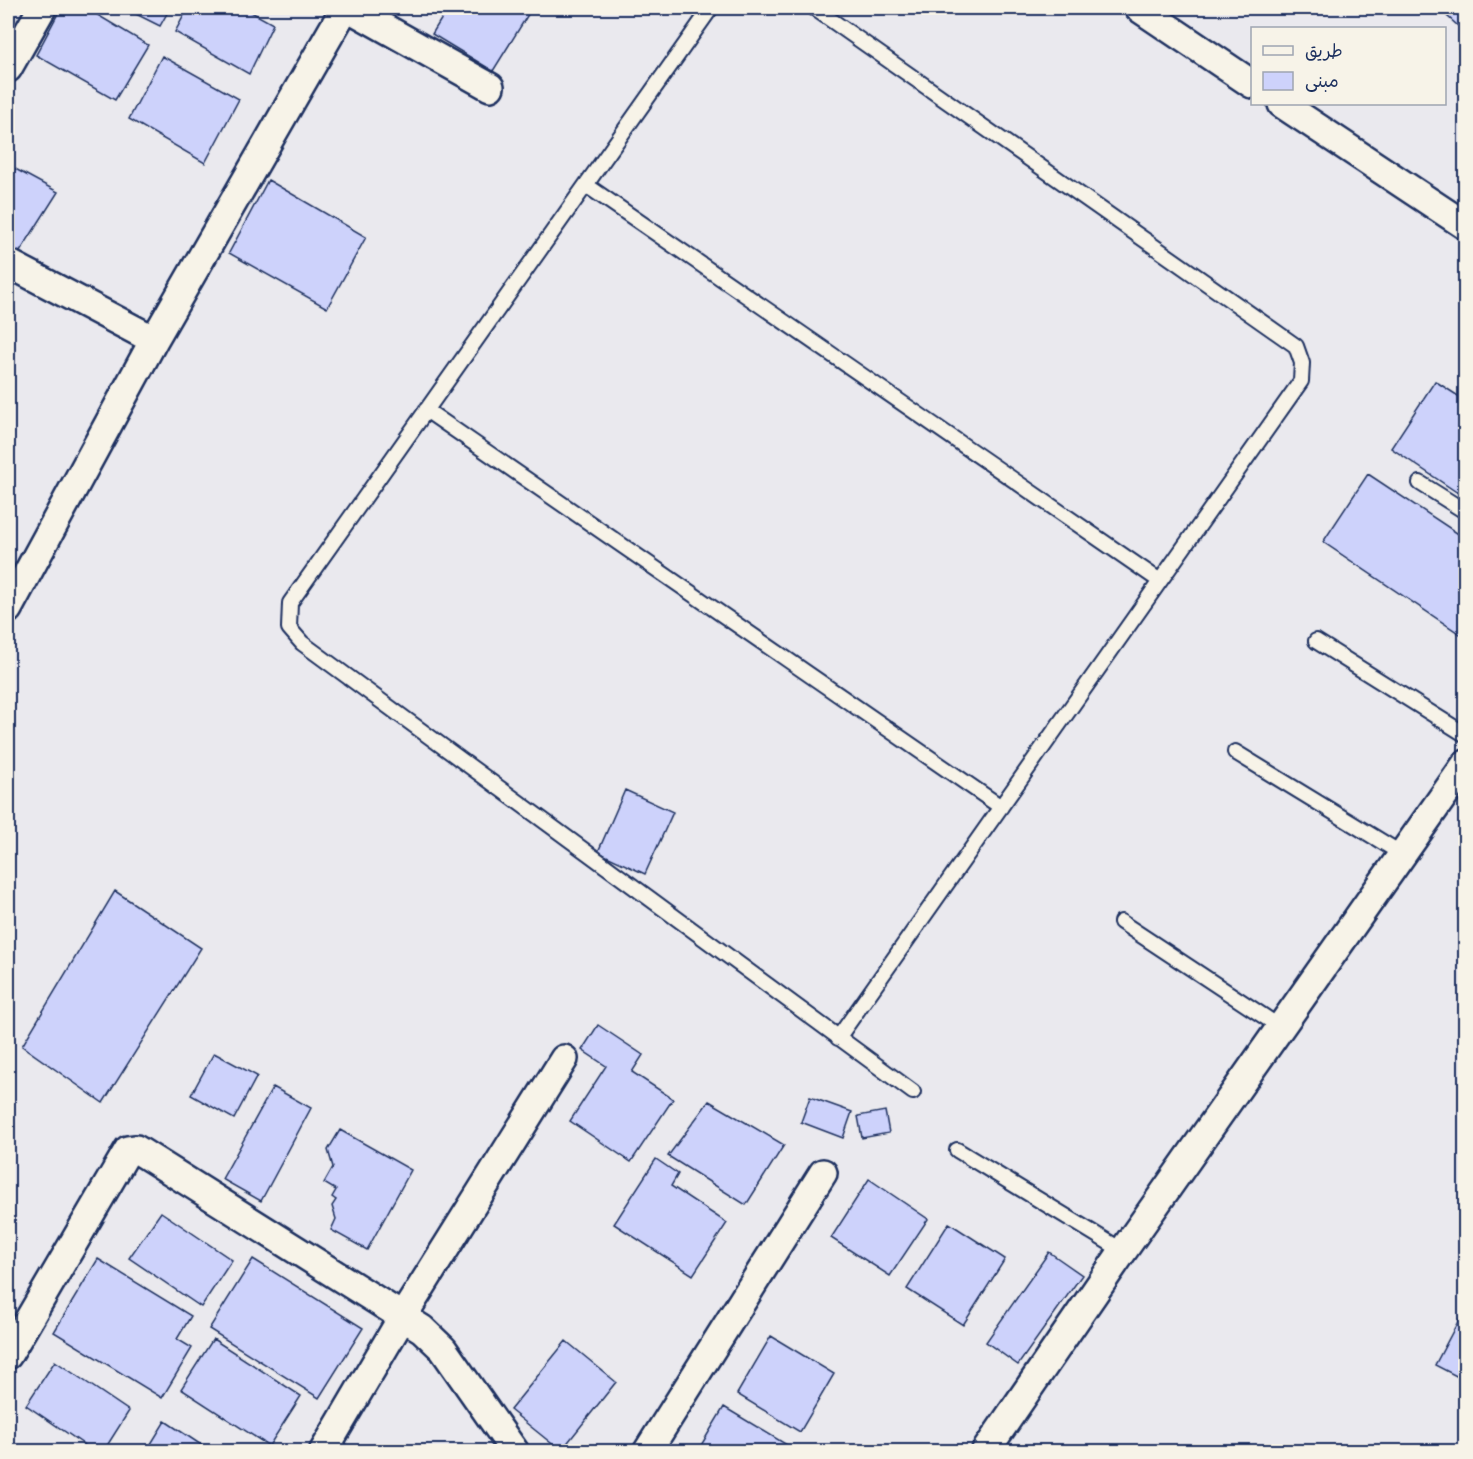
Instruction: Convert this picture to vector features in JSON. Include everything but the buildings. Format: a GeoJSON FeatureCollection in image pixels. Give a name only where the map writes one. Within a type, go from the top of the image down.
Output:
{"type":"FeatureCollection","features":[{"type":"Feature","properties":{"kind":"street"},"geometry":{"type":"LineString","coordinates":[[8,68],[42,8]]}},
{"type":"Feature","properties":{"kind":"street"},"geometry":{"type":"LineString","coordinates":[[8,609],[154,340],[347,8],[490,87]]}},
{"type":"Feature","properties":{"kind":"street"},"geometry":{"type":"LineString","coordinates":[[1139,8],[1251,83]]}},
{"type":"Feature","properties":{"kind":"street"},"geometry":{"type":"LineString","coordinates":[[1284,105],[1466,226]]}},
{"type":"Feature","properties":{"kind":"street"},"geometry":{"type":"LineString","coordinates":[[8,263],[154,340]]}},
{"type":"Feature","properties":{"kind":"street"},"geometry":{"type":"LineString","coordinates":[[985,1452],[1123,1251],[1466,764]]}},
{"type":"Feature","properties":{"kind":"street"},"geometry":{"type":"LineString","coordinates":[[323,1452],[403,1316],[564,1059]]}},
{"type":"Feature","properties":{"kind":"street"},"geometry":{"type":"LineString","coordinates":[[8,1355],[128,1150],[141,1151],[422,1329],[443,1349],[515,1452]]}},
{"type":"Feature","properties":{"kind":"street"},"geometry":{"type":"LineString","coordinates":[[647,1452],[823,1173]]}},
{"type":"Feature","properties":{"kind":"lane"},"geometry":{"type":"LineString","coordinates":[[711,8],[290,603],[289,628],[302,643],[913,1092]]}},
{"type":"Feature","properties":{"kind":"lane"},"geometry":{"type":"LineString","coordinates":[[814,8],[1296,346],[1302,363],[1301,381],[838,1038]]}},
{"type":"Feature","properties":{"kind":"lane"},"geometry":{"type":"LineString","coordinates":[[586,185],[1160,581]]}},
{"type":"Feature","properties":{"kind":"lane"},"geometry":{"type":"LineString","coordinates":[[426,410],[1001,807]]}},
{"type":"Feature","properties":{"kind":"lane"},"geometry":{"type":"LineString","coordinates":[[1420,483],[1466,512]]}},
{"type":"Feature","properties":{"kind":"lane"},"geometry":{"type":"LineString","coordinates":[[1316,641],[1466,735]]}},
{"type":"Feature","properties":{"kind":"lane"},"geometry":{"type":"LineString","coordinates":[[1235,752],[1402,854]]}},
{"type":"Feature","properties":{"kind":"lane"},"geometry":{"type":"LineString","coordinates":[[1121,922],[1280,1028]]}},
{"type":"Feature","properties":{"kind":"lane"},"geometry":{"type":"LineString","coordinates":[[957,1150],[1123,1251]]}}]}
